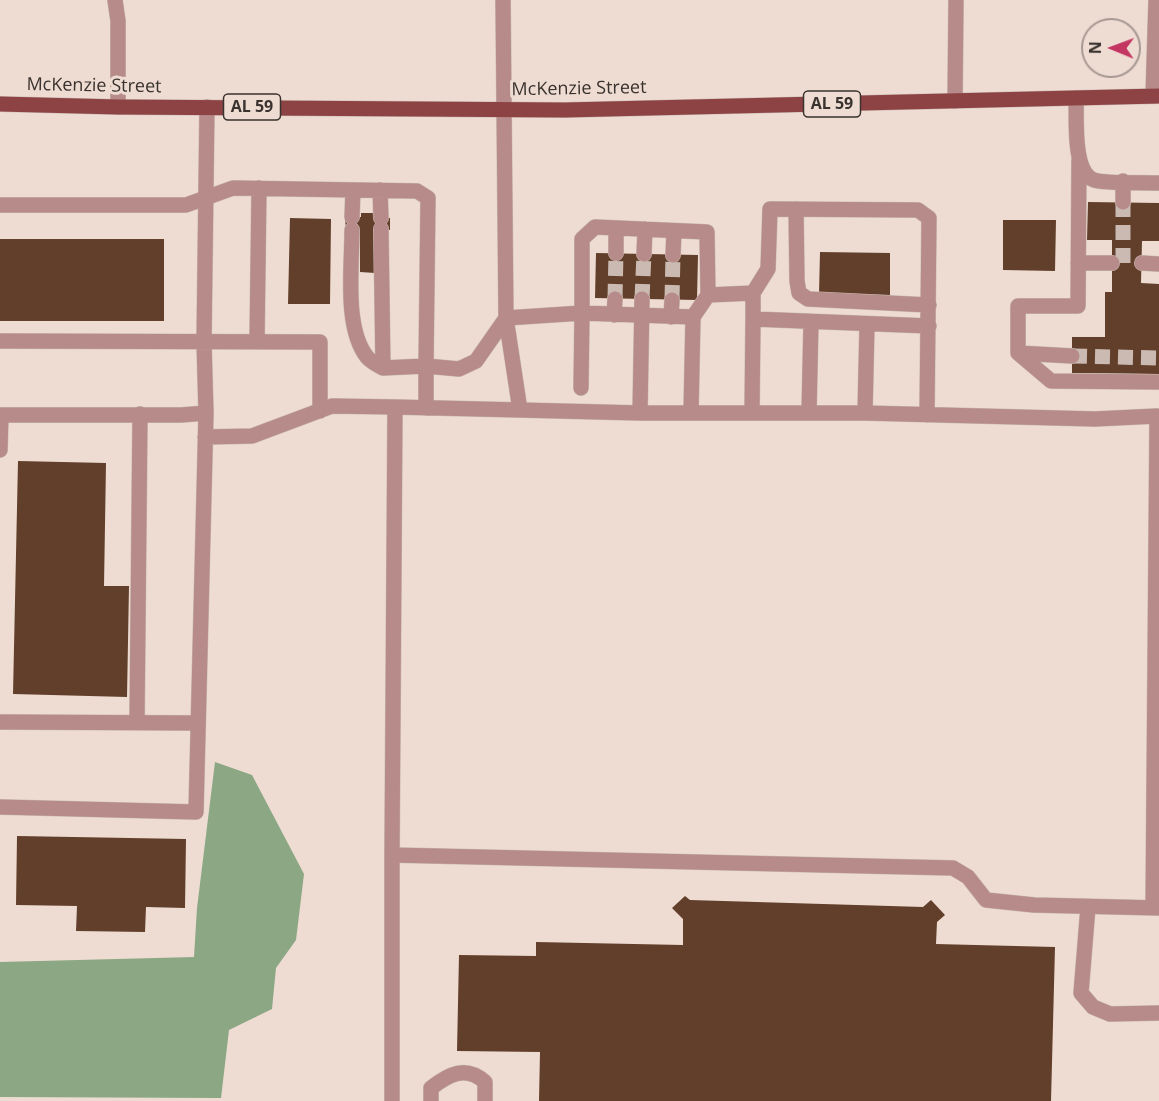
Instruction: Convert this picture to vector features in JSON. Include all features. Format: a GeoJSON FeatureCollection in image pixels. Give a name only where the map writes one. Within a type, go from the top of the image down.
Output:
{"type":"FeatureCollection","features":[{"type":"Feature","properties":{"kind":"main road","name":"McKenzie Street"},"geometry":{"type":"LineString","coordinates":[[0,104],[504,110],[1156,96]]}},
{"type":"Feature","properties":{"kind":"lane"},"geometry":{"type":"LineString","coordinates":[[115,0],[118,21],[118,107]]}},
{"type":"Feature","properties":{"kind":"lane"},"geometry":{"type":"LineString","coordinates":[[503,0],[506,318],[520,410]]}},
{"type":"Feature","properties":{"kind":"lane"},"geometry":{"type":"LineString","coordinates":[[956,0],[956,101]]}},
{"type":"Feature","properties":{"kind":"lane"},"geometry":{"type":"LineString","coordinates":[[1155,0],[1156,96]]}},
{"type":"Feature","properties":{"kind":"lane"},"geometry":{"type":"LineString","coordinates":[[1077,98],[1078,306],[1018,306],[1018,353],[1051,381],[1159,382]]}},
{"type":"Feature","properties":{"kind":"lane"},"geometry":{"type":"LineString","coordinates":[[0,807],[196,812],[206,413],[204,342],[207,107]]}},
{"type":"Feature","properties":{"kind":"lane"},"geometry":{"type":"LineString","coordinates":[[1079,160],[1083,172],[1094,180],[1159,183]]}},
{"type":"Feature","properties":{"kind":"lane"},"geometry":{"type":"LineString","coordinates":[[1123,181],[1123,202]]}},
{"type":"Feature","properties":{"kind":"lane"},"geometry":{"type":"LineString","coordinates":[[0,205],[186,205],[233,188],[417,191],[428,198],[426,408]]}},
{"type":"Feature","properties":{"kind":"lane"},"geometry":{"type":"LineString","coordinates":[[257,342],[259,188]]}},
{"type":"Feature","properties":{"kind":"lane"},"geometry":{"type":"LineString","coordinates":[[353,190],[352,325],[358,343],[369,359],[382,368],[426,366],[459,369],[476,361],[506,318]]}},
{"type":"Feature","properties":{"kind":"lane"},"geometry":{"type":"LineString","coordinates":[[380,190],[382,368]]}},
{"type":"Feature","properties":{"kind":"lane"},"geometry":{"type":"LineString","coordinates":[[753,412],[753,293],[768,269],[770,209],[918,210],[929,218],[927,415]]}},
{"type":"Feature","properties":{"kind":"lane"},"geometry":{"type":"LineString","coordinates":[[796,209],[799,293],[808,299],[929,304]]}},
{"type":"Feature","properties":{"kind":"lane"},"geometry":{"type":"LineString","coordinates":[[581,388],[582,238],[595,227],[707,232],[708,295],[693,317],[691,413]]}},
{"type":"Feature","properties":{"kind":"lane"},"geometry":{"type":"LineString","coordinates":[[616,228],[616,254]]}},
{"type":"Feature","properties":{"kind":"lane"},"geometry":{"type":"LineString","coordinates":[[644,254],[645,230]]}},
{"type":"Feature","properties":{"kind":"lane"},"geometry":{"type":"LineString","coordinates":[[673,255],[674,231]]}},
{"type":"Feature","properties":{"kind":"lane"},"geometry":{"type":"LineString","coordinates":[[1078,263],[1112,263]]}},
{"type":"Feature","properties":{"kind":"lane"},"geometry":{"type":"LineString","coordinates":[[1142,263],[1159,264]]}},
{"type":"Feature","properties":{"kind":"lane"},"geometry":{"type":"LineString","coordinates":[[708,295],[753,293]]}},
{"type":"Feature","properties":{"kind":"lane"},"geometry":{"type":"LineString","coordinates":[[614,315],[615,299]]}},
{"type":"Feature","properties":{"kind":"lane"},"geometry":{"type":"LineString","coordinates":[[640,413],[642,299]]}},
{"type":"Feature","properties":{"kind":"lane"},"geometry":{"type":"LineString","coordinates":[[671,317],[672,300]]}},
{"type":"Feature","properties":{"kind":"lane"},"geometry":{"type":"LineString","coordinates":[[506,318],[582,313],[693,317]]}},
{"type":"Feature","properties":{"kind":"lane"},"geometry":{"type":"LineString","coordinates":[[753,319],[929,326]]}},
{"type":"Feature","properties":{"kind":"lane"},"geometry":{"type":"LineString","coordinates":[[809,413],[811,322]]}},
{"type":"Feature","properties":{"kind":"lane"},"geometry":{"type":"LineString","coordinates":[[865,413],[867,324]]}},
{"type":"Feature","properties":{"kind":"lane"},"geometry":{"type":"LineString","coordinates":[[0,341],[320,342],[320,411]]}},
{"type":"Feature","properties":{"kind":"lane"},"geometry":{"type":"LineString","coordinates":[[1018,353],[1072,356]]}},
{"type":"Feature","properties":{"kind":"lane"},"geometry":{"type":"LineString","coordinates":[[205,437],[252,436],[332,406],[640,413],[865,413],[1095,419],[1157,416],[1156,908],[1088,907],[986,900],[968,877],[953,868],[392,855]]}},
{"type":"Feature","properties":{"kind":"lane"},"geometry":{"type":"LineString","coordinates":[[392,1101],[395,407]]}},
{"type":"Feature","properties":{"kind":"lane"},"geometry":{"type":"LineString","coordinates":[[0,450],[0,415],[206,413]]}},
{"type":"Feature","properties":{"kind":"lane"},"geometry":{"type":"LineString","coordinates":[[137,722],[140,414]]}},
{"type":"Feature","properties":{"kind":"lane"},"geometry":{"type":"LineString","coordinates":[[0,722],[198,723]]}},
{"type":"Feature","properties":{"kind":"lane"},"geometry":{"type":"LineString","coordinates":[[1088,907],[1081,993],[1093,1007],[1110,1014],[1159,1013]]}},
{"type":"Feature","properties":{"kind":"lane"},"geometry":{"type":"LineString","coordinates":[[431,1101],[431,1088],[445,1077],[461,1072],[475,1073],[485,1082],[485,1101]]}},
{"type":"Feature","properties":{"kind":"green space"},"geometry":{"type":"Polygon","coordinates":[[[215,762],[252,775],[304,874],[296,940],[276,968],[272,1009],[229,1030],[221,1098],[0,1097],[0,962],[194,957],[197,908],[215,762]]]}},
{"type":"Feature","properties":{"kind":"building"},"geometry":{"type":"Polygon","coordinates":[[[1088,202],[1159,203],[1159,241],[1142,241],[1141,283],[1159,284],[1159,374],[1072,373],[1072,337],[1105,337],[1105,292],[1112,292],[1112,240],[1087,240],[1088,202]]]}},
{"type":"Feature","properties":{"kind":"building"},"geometry":{"type":"Polygon","coordinates":[[[361,213],[377,213],[376,217],[390,218],[390,230],[375,229],[375,273],[360,272],[360,231],[346,231],[345,217],[361,217],[361,213]]]}},
{"type":"Feature","properties":{"kind":"building"},"geometry":{"type":"Polygon","coordinates":[[[290,218],[331,219],[330,304],[288,304],[290,218]]]}},
{"type":"Feature","properties":{"kind":"building"},"geometry":{"type":"Polygon","coordinates":[[[1003,220],[1056,220],[1055,271],[1003,270],[1003,220]]]}},
{"type":"Feature","properties":{"kind":"building"},"geometry":{"type":"Polygon","coordinates":[[[0,239],[164,239],[164,321],[0,321],[0,239]]]}},
{"type":"Feature","properties":{"kind":"building"},"geometry":{"type":"Polygon","coordinates":[[[820,252],[890,253],[890,295],[819,294],[820,252]]]}},
{"type":"Feature","properties":{"kind":"building"},"geometry":{"type":"Polygon","coordinates":[[[596,253],[698,255],[697,300],[595,298],[596,253]]]}},
{"type":"Feature","properties":{"kind":"building"},"geometry":{"type":"Polygon","coordinates":[[[18,461],[106,463],[104,586],[129,586],[127,697],[13,694],[18,461]]]}},
{"type":"Feature","properties":{"kind":"building"},"geometry":{"type":"Polygon","coordinates":[[[17,836],[186,839],[185,908],[146,907],[145,932],[76,931],[77,906],[16,905],[17,836]]]}},
{"type":"Feature","properties":{"kind":"building"},"geometry":{"type":"Polygon","coordinates":[[[685,896],[690,900],[923,907],[931,900],[945,915],[937,922],[936,944],[1055,947],[1051,1101],[539,1101],[540,1052],[457,1051],[459,955],[536,956],[536,942],[683,945],[683,919],[672,908],[685,896]]]}},
{"type":"Feature","properties":{"kind":"tunnel"},"geometry":{"type":"LineString","coordinates":[[1123,202],[1123,263]]}},
{"type":"Feature","properties":{"kind":"tunnel"},"geometry":{"type":"LineString","coordinates":[[615,299],[616,253]]}},
{"type":"Feature","properties":{"kind":"tunnel"},"geometry":{"type":"LineString","coordinates":[[642,299],[644,254]]}},
{"type":"Feature","properties":{"kind":"tunnel"},"geometry":{"type":"LineString","coordinates":[[672,300],[673,255]]}},
{"type":"Feature","properties":{"kind":"tunnel"},"geometry":{"type":"LineString","coordinates":[[1072,356],[1159,358]]}}]}
